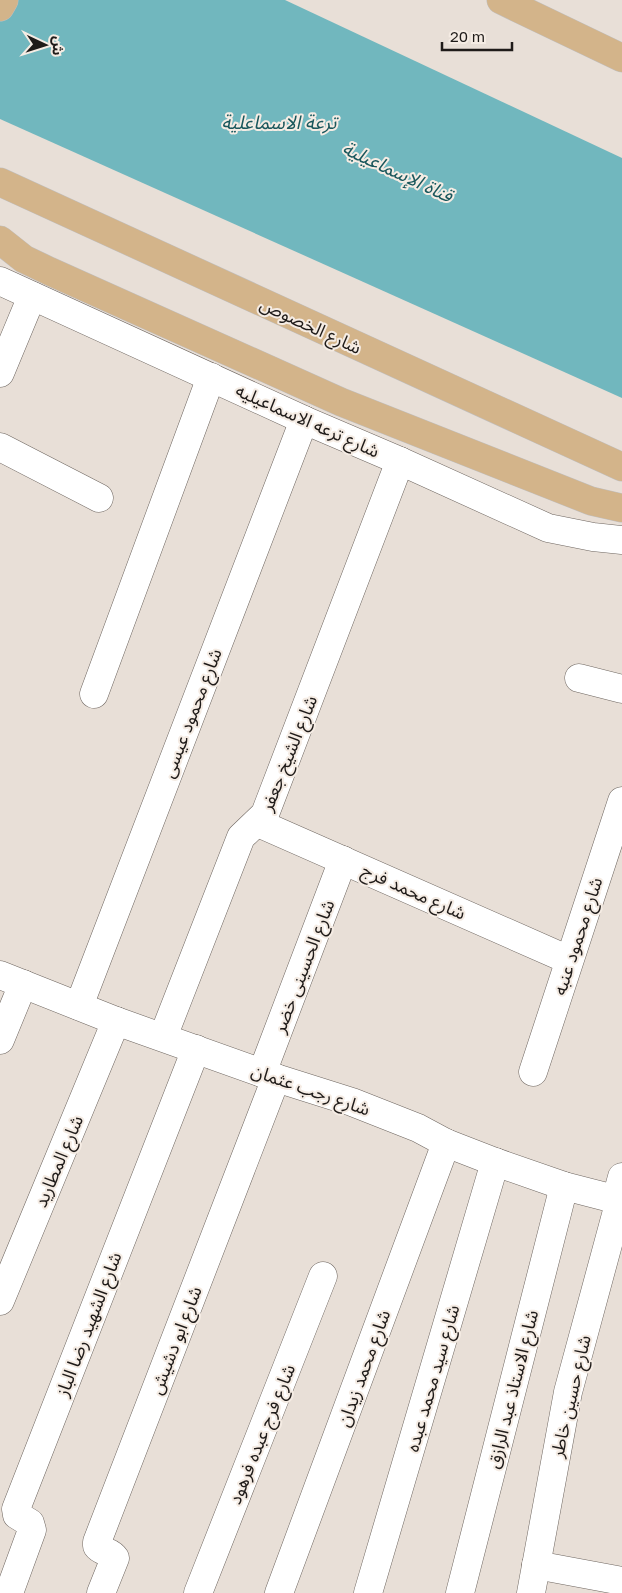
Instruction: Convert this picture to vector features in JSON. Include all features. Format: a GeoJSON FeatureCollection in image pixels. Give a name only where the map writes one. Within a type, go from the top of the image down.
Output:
{"type":"FeatureCollection","features":[{"type":"Feature","properties":{"kind":"main road"},"geometry":{"type":"LineString","coordinates":[[0,8],[4,0]]}},
{"type":"Feature","properties":{"kind":"main road"},"geometry":{"type":"LineString","coordinates":[[501,0],[622,58]]}},
{"type":"Feature","properties":{"kind":"main road","name":"شارع الخصوص"},"geometry":{"type":"LineString","coordinates":[[0,182],[622,467]]}},
{"type":"Feature","properties":{"kind":"main road"},"geometry":{"type":"LineString","coordinates":[[0,240],[24,259],[49,271],[341,402],[591,501],[622,508]]}},
{"type":"Feature","properties":{"kind":"street","name":"شارع ترعه الاسماعيليه"},"geometry":{"type":"LineString","coordinates":[[0,281],[304,420],[548,528],[593,537],[622,540]]}},
{"type":"Feature","properties":{"kind":"street"},"geometry":{"type":"LineString","coordinates":[[0,373],[32,296]]}},
{"type":"Feature","properties":{"kind":"street"},"geometry":{"type":"LineString","coordinates":[[94,694],[211,377]]}},
{"type":"Feature","properties":{"kind":"street","name":"شارع محمود عيسى"},"geometry":{"type":"LineString","coordinates":[[79,1006],[304,420]]}},
{"type":"Feature","properties":{"kind":"street"},"geometry":{"type":"LineString","coordinates":[[0,447],[99,498]]}},
{"type":"Feature","properties":{"kind":"street","name":"شارع الشيخ جعفر"},"geometry":{"type":"LineString","coordinates":[[162,1037],[240,837],[258,823],[265,814],[400,461]]}},
{"type":"Feature","properties":{"kind":"street"},"geometry":{"type":"LineString","coordinates":[[579,678],[622,689]]}},
{"type":"Feature","properties":{"kind":"street","name":"شارع محمود عنبه"},"geometry":{"type":"LineString","coordinates":[[533,1072],[622,801]]}},
{"type":"Feature","properties":{"kind":"street","name":"شارع محمد فرج"},"geometry":{"type":"LineString","coordinates":[[258,823],[569,960]]}},
{"type":"Feature","properties":{"kind":"street","name":"شارع الحسينى خضر"},"geometry":{"type":"LineString","coordinates":[[269,1076],[343,860]]}},
{"type":"Feature","properties":{"kind":"street"},"geometry":{"type":"LineString","coordinates":[[0,1040],[12,980]]}},
{"type":"Feature","properties":{"kind":"street","name":"شارع رجب عثمان"},"geometry":{"type":"LineString","coordinates":[[12,980],[116,1021],[269,1076],[361,1106],[418,1128],[446,1143],[495,1162],[564,1186],[620,1194]]}},
{"type":"Feature","properties":{"kind":"street","name":"شارع المطاريد"},"geometry":{"type":"LineString","coordinates":[[0,1301],[116,1021]]}},
{"type":"Feature","properties":{"kind":"street","name":"شارع الشهيد رضا الباز"},"geometry":{"type":"LineString","coordinates":[[9,1593],[32,1530],[30,1523],[17,1515],[16,1509],[196,1049]]}},
{"type":"Feature","properties":{"kind":"street","name":"شارع ابو دشيش"},"geometry":{"type":"LineString","coordinates":[[101,1593],[115,1558],[114,1555],[99,1548],[97,1542],[269,1076]]}},
{"type":"Feature","properties":{"kind":"street","name":"شارع محمد زيدان"},"geometry":{"type":"LineString","coordinates":[[279,1593],[446,1143]]}},
{"type":"Feature","properties":{"kind":"street","name":"شارع سيد محمد عبده"},"geometry":{"type":"LineString","coordinates":[[368,1593],[495,1162]]}},
{"type":"Feature","properties":{"kind":"street","name":"شارع الاستاذ عبد الرازق"},"geometry":{"type":"LineString","coordinates":[[460,1593],[564,1186]]}},
{"type":"Feature","properties":{"kind":"street","name":"شارع حسين خاطر"},"geometry":{"type":"LineString","coordinates":[[531,1593],[568,1392],[620,1194]]}},
{"type":"Feature","properties":{"kind":"street","name":"شارع فرج عبده فرهود"},"geometry":{"type":"LineString","coordinates":[[198,1593],[323,1276]]}},
{"type":"Feature","properties":{"kind":"street"},"geometry":{"type":"LineString","coordinates":[[536,1565],[622,1581]]}},
{"type":"Feature","properties":{"kind":"water","name":"ترعة الاسماعلية"},"geometry":{"type":"Polygon","coordinates":[[[0,0],[285,0],[622,158],[622,398],[0,119],[0,0]]]}},
{"type":"Feature","properties":{"kind":"water label","name":"قناة الإسماعيلية"},"geometry":{"type":"Point","coordinates":[398,171]}}]}
